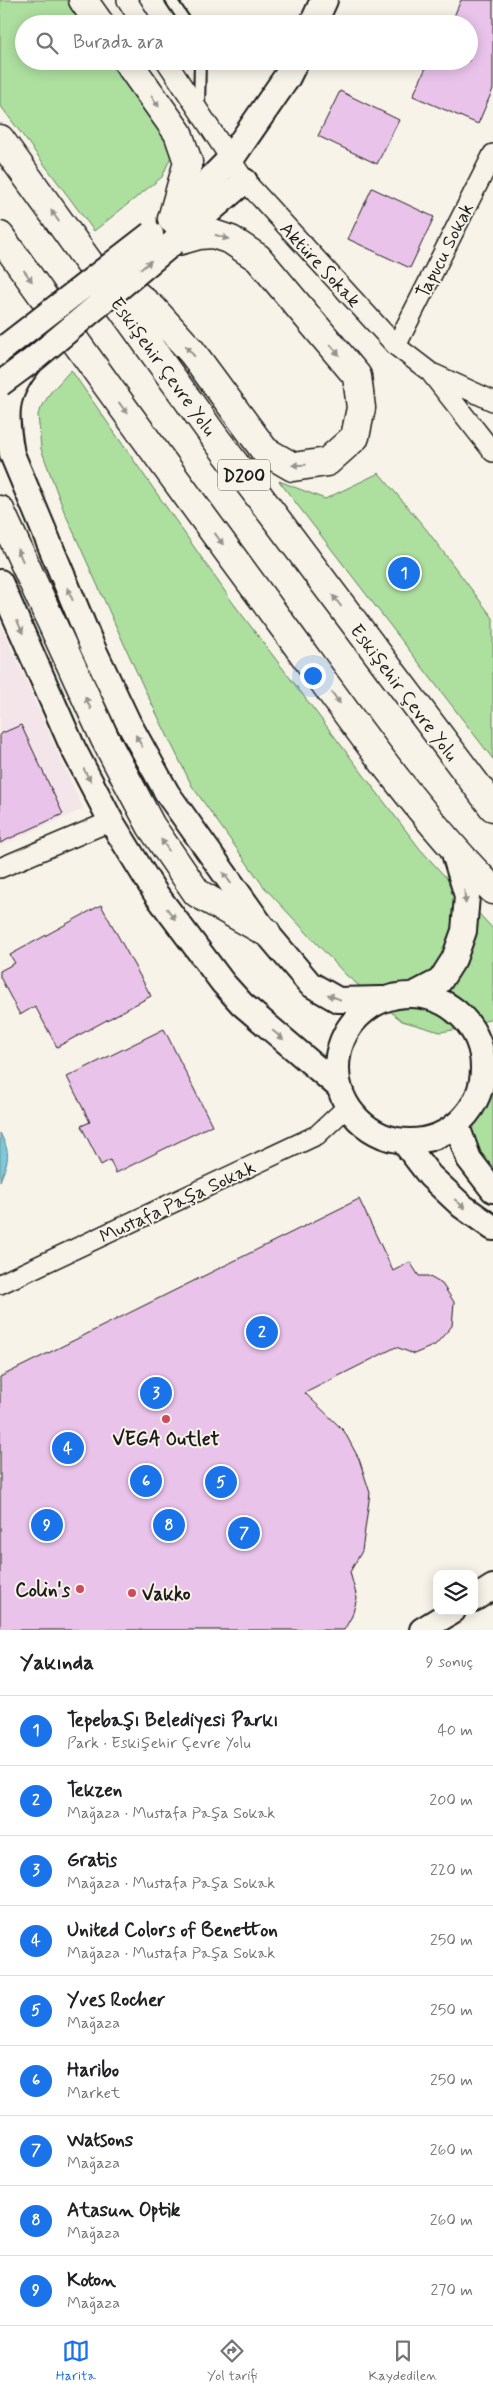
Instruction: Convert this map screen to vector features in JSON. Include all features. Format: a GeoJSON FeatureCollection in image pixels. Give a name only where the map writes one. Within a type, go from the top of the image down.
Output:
{"type":"FeatureCollection","features":[{"type":"Feature","properties":{"kind":"highway"},"geometry":{"type":"LineString","coordinates":[[83,0],[94,15]]}},
{"type":"Feature","properties":{"kind":"highway"},"geometry":{"type":"LineString","coordinates":[[73,242],[153,309],[192,352],[265,451],[293,467],[327,462],[355,437],[361,408],[358,376],[258,258],[231,240],[214,234],[199,235],[166,231],[188,162],[178,134],[133,70]]}},
{"type":"Feature","properties":{"kind":"highway","name":"Eskişehir Çevre Yolu"},"geometry":{"type":"LineString","coordinates":[[0,139],[216,439],[493,807]]}},
{"type":"Feature","properties":{"kind":"highway","name":"D200"},"geometry":{"type":"LineString","coordinates":[[0,236],[162,461],[387,767],[453,850],[493,890]]}},
{"type":"Feature","properties":{"kind":"highway"},"geometry":{"type":"LineString","coordinates":[[0,510],[105,739],[152,826],[197,893],[266,932]]}},
{"type":"Feature","properties":{"kind":"main road"},"geometry":{"type":"LineString","coordinates":[[316,15],[324,0]]}},
{"type":"Feature","properties":{"kind":"main road"},"geometry":{"type":"LineString","coordinates":[[166,231],[229,161],[287,78],[290,70]]}},
{"type":"Feature","properties":{"kind":"street"},"geometry":{"type":"LineString","coordinates":[[127,0],[136,15]]}},
{"type":"Feature","properties":{"kind":"street","name":"Aktüre Sokak"},"geometry":{"type":"LineString","coordinates":[[172,70],[229,161],[245,182],[396,346],[430,372],[493,452]]}},
{"type":"Feature","properties":{"kind":"street","name":"Tapucu Sokak"},"geometry":{"type":"LineString","coordinates":[[396,346],[493,154]]}},
{"type":"Feature","properties":{"kind":"street"},"geometry":{"type":"LineString","coordinates":[[4,346],[166,231],[245,182]]}},
{"type":"Feature","properties":{"kind":"street"},"geometry":{"type":"LineString","coordinates":[[166,231],[34,359],[21,375],[8,398],[7,425],[12,454],[24,487],[92,646],[128,722],[167,793],[266,932],[310,984],[338,1000],[417,994],[440,981],[454,959],[464,931],[467,896],[453,850]]}},
{"type":"Feature","properties":{"kind":"street"},"geometry":{"type":"LineString","coordinates":[[0,384],[34,359]]}},
{"type":"Feature","properties":{"kind":"street"},"geometry":{"type":"LineString","coordinates":[[430,372],[493,401]]}},
{"type":"Feature","properties":{"kind":"street"},"geometry":{"type":"LineString","coordinates":[[0,582],[73,748],[111,821],[156,894],[223,983],[242,1004],[342,1096],[371,1131],[403,1141],[431,1139],[456,1126],[478,1098],[489,1059],[474,1030],[450,1005],[417,994]]}},
{"type":"Feature","properties":{"kind":"street"},"geometry":{"type":"LineString","coordinates":[[0,868],[111,821]]}},
{"type":"Feature","properties":{"kind":"street"},"geometry":{"type":"LineString","coordinates":[[342,1096],[338,1051],[353,1019],[382,998]]}},
{"type":"Feature","properties":{"kind":"street","name":"Mustafa Paşa Sokak"},"geometry":{"type":"LineString","coordinates":[[0,1284],[317,1135],[342,1096]]}},
{"type":"Feature","properties":{"kind":"street"},"geometry":{"type":"LineString","coordinates":[[456,1126],[469,1159],[493,1190]]}},
{"type":"Feature","properties":{"kind":"street"},"geometry":{"type":"LineString","coordinates":[[403,1141],[430,1176],[462,1206],[493,1228]]}},
{"type":"Feature","properties":{"kind":"street"},"geometry":{"type":"LineString","coordinates":[[478,1596],[493,1587]]}},
{"type":"Feature","properties":{"kind":"street"},"geometry":{"type":"LineString","coordinates":[[422,1630],[446,1615]]}},
{"type":"Feature","properties":{"kind":"lane"},"geometry":{"type":"LineString","coordinates":[[171,0],[181,15]]}},
{"type":"Feature","properties":{"kind":"lane"},"geometry":{"type":"LineString","coordinates":[[200,70],[200,114]]}},
{"type":"Feature","properties":{"kind":"shaded area"},"geometry":{"type":"Polygon","coordinates":[[[0,623],[83,809],[0,846],[0,623]]]}},
{"type":"Feature","properties":{"kind":"green space"},"geometry":{"type":"Polygon","coordinates":[[[0,0],[69,0],[79,15],[15,15],[15,70],[117,70],[173,152],[162,177],[94,231],[0,105],[0,0]]]}},
{"type":"Feature","properties":{"kind":"green space"},"geometry":{"type":"Polygon","coordinates":[[[71,370],[233,603],[420,849],[493,929],[493,1017],[473,1027],[440,1032],[402,1021],[346,975],[264,887],[192,786],[143,686],[64,511],[41,449],[38,414],[50,393],[71,370]]]}},
{"type":"Feature","properties":{"kind":"green space"},"geometry":{"type":"Polygon","coordinates":[[[379,473],[426,529],[493,618],[493,759],[279,481],[325,499],[379,473]]]}},
{"type":"Feature","properties":{"kind":"green space"},"geometry":{"type":"Polygon","coordinates":[[[493,1071],[493,1186],[451,1134],[471,1099],[493,1071]]]}},
{"type":"Feature","properties":{"kind":"water"},"geometry":{"type":"Polygon","coordinates":[[[0,1133],[6,1146],[8,1157],[0,1181],[0,1133]]]}},
{"type":"Feature","properties":{"kind":"building"},"geometry":{"type":"Polygon","coordinates":[[[461,0],[493,0],[493,89],[478,124],[413,96],[425,70],[478,70],[478,15],[455,15],[461,0]]]}},
{"type":"Feature","properties":{"kind":"building"},"geometry":{"type":"Polygon","coordinates":[[[340,91],[399,120],[377,164],[318,136],[340,91]]]}},
{"type":"Feature","properties":{"kind":"building"},"geometry":{"type":"Polygon","coordinates":[[[372,188],[434,217],[410,268],[348,239],[372,188]]]}},
{"type":"Feature","properties":{"kind":"building"},"geometry":{"type":"Polygon","coordinates":[[[21,725],[63,814],[0,843],[0,734],[21,725]]]}},
{"type":"Feature","properties":{"kind":"building"},"geometry":{"type":"Polygon","coordinates":[[[101,905],[151,996],[57,1047],[35,1006],[20,1015],[0,977],[0,971],[15,963],[10,955],[101,905]]]}},
{"type":"Feature","properties":{"kind":"building"},"geometry":{"type":"Polygon","coordinates":[[[164,1029],[212,1125],[116,1173],[110,1160],[101,1165],[81,1126],[90,1122],[67,1077],[164,1029]]]}},
{"type":"Feature","properties":{"kind":"building","name":"VEGA Outlet"},"geometry":{"type":"Polygon","coordinates":[[[359,1199],[393,1271],[410,1262],[419,1276],[428,1276],[442,1284],[454,1302],[452,1326],[435,1345],[414,1354],[396,1347],[305,1393],[344,1431],[359,1459],[370,1493],[362,1551],[350,1572],[357,1598],[352,1616],[344,1630],[0,1630],[0,1377],[359,1199]]]}},
{"type":"Feature","properties":{"kind":"place","name":"Tepebaşı Belediyesi Parkı"},"geometry":{"type":"Point","coordinates":[404,573]}},
{"type":"Feature","properties":{"kind":"place","name":"Tekzen"},"geometry":{"type":"Point","coordinates":[262,1332]}},
{"type":"Feature","properties":{"kind":"place","name":"Gratis"},"geometry":{"type":"Point","coordinates":[156,1393]}},
{"type":"Feature","properties":{"kind":"place","name":"VEGA Outlet"},"geometry":{"type":"Point","coordinates":[166,1419]}},
{"type":"Feature","properties":{"kind":"place","name":"United Colors of Benetton"},"geometry":{"type":"Point","coordinates":[68,1448]}},
{"type":"Feature","properties":{"kind":"place","name":"Haribo"},"geometry":{"type":"Point","coordinates":[146,1481]}},
{"type":"Feature","properties":{"kind":"place","name":"Yves Rocher"},"geometry":{"type":"Point","coordinates":[221,1482]}},
{"type":"Feature","properties":{"kind":"place","name":"Koton"},"geometry":{"type":"Point","coordinates":[47,1525]}},
{"type":"Feature","properties":{"kind":"place","name":"Atasun Optik"},"geometry":{"type":"Point","coordinates":[169,1525]}},
{"type":"Feature","properties":{"kind":"place","name":"Watsons"},"geometry":{"type":"Point","coordinates":[244,1533]}},
{"type":"Feature","properties":{"kind":"place","name":"Colin's"},"geometry":{"type":"Point","coordinates":[80,1589]}},
{"type":"Feature","properties":{"kind":"place","name":"Vakko"},"geometry":{"type":"Point","coordinates":[132,1593]}}]}
